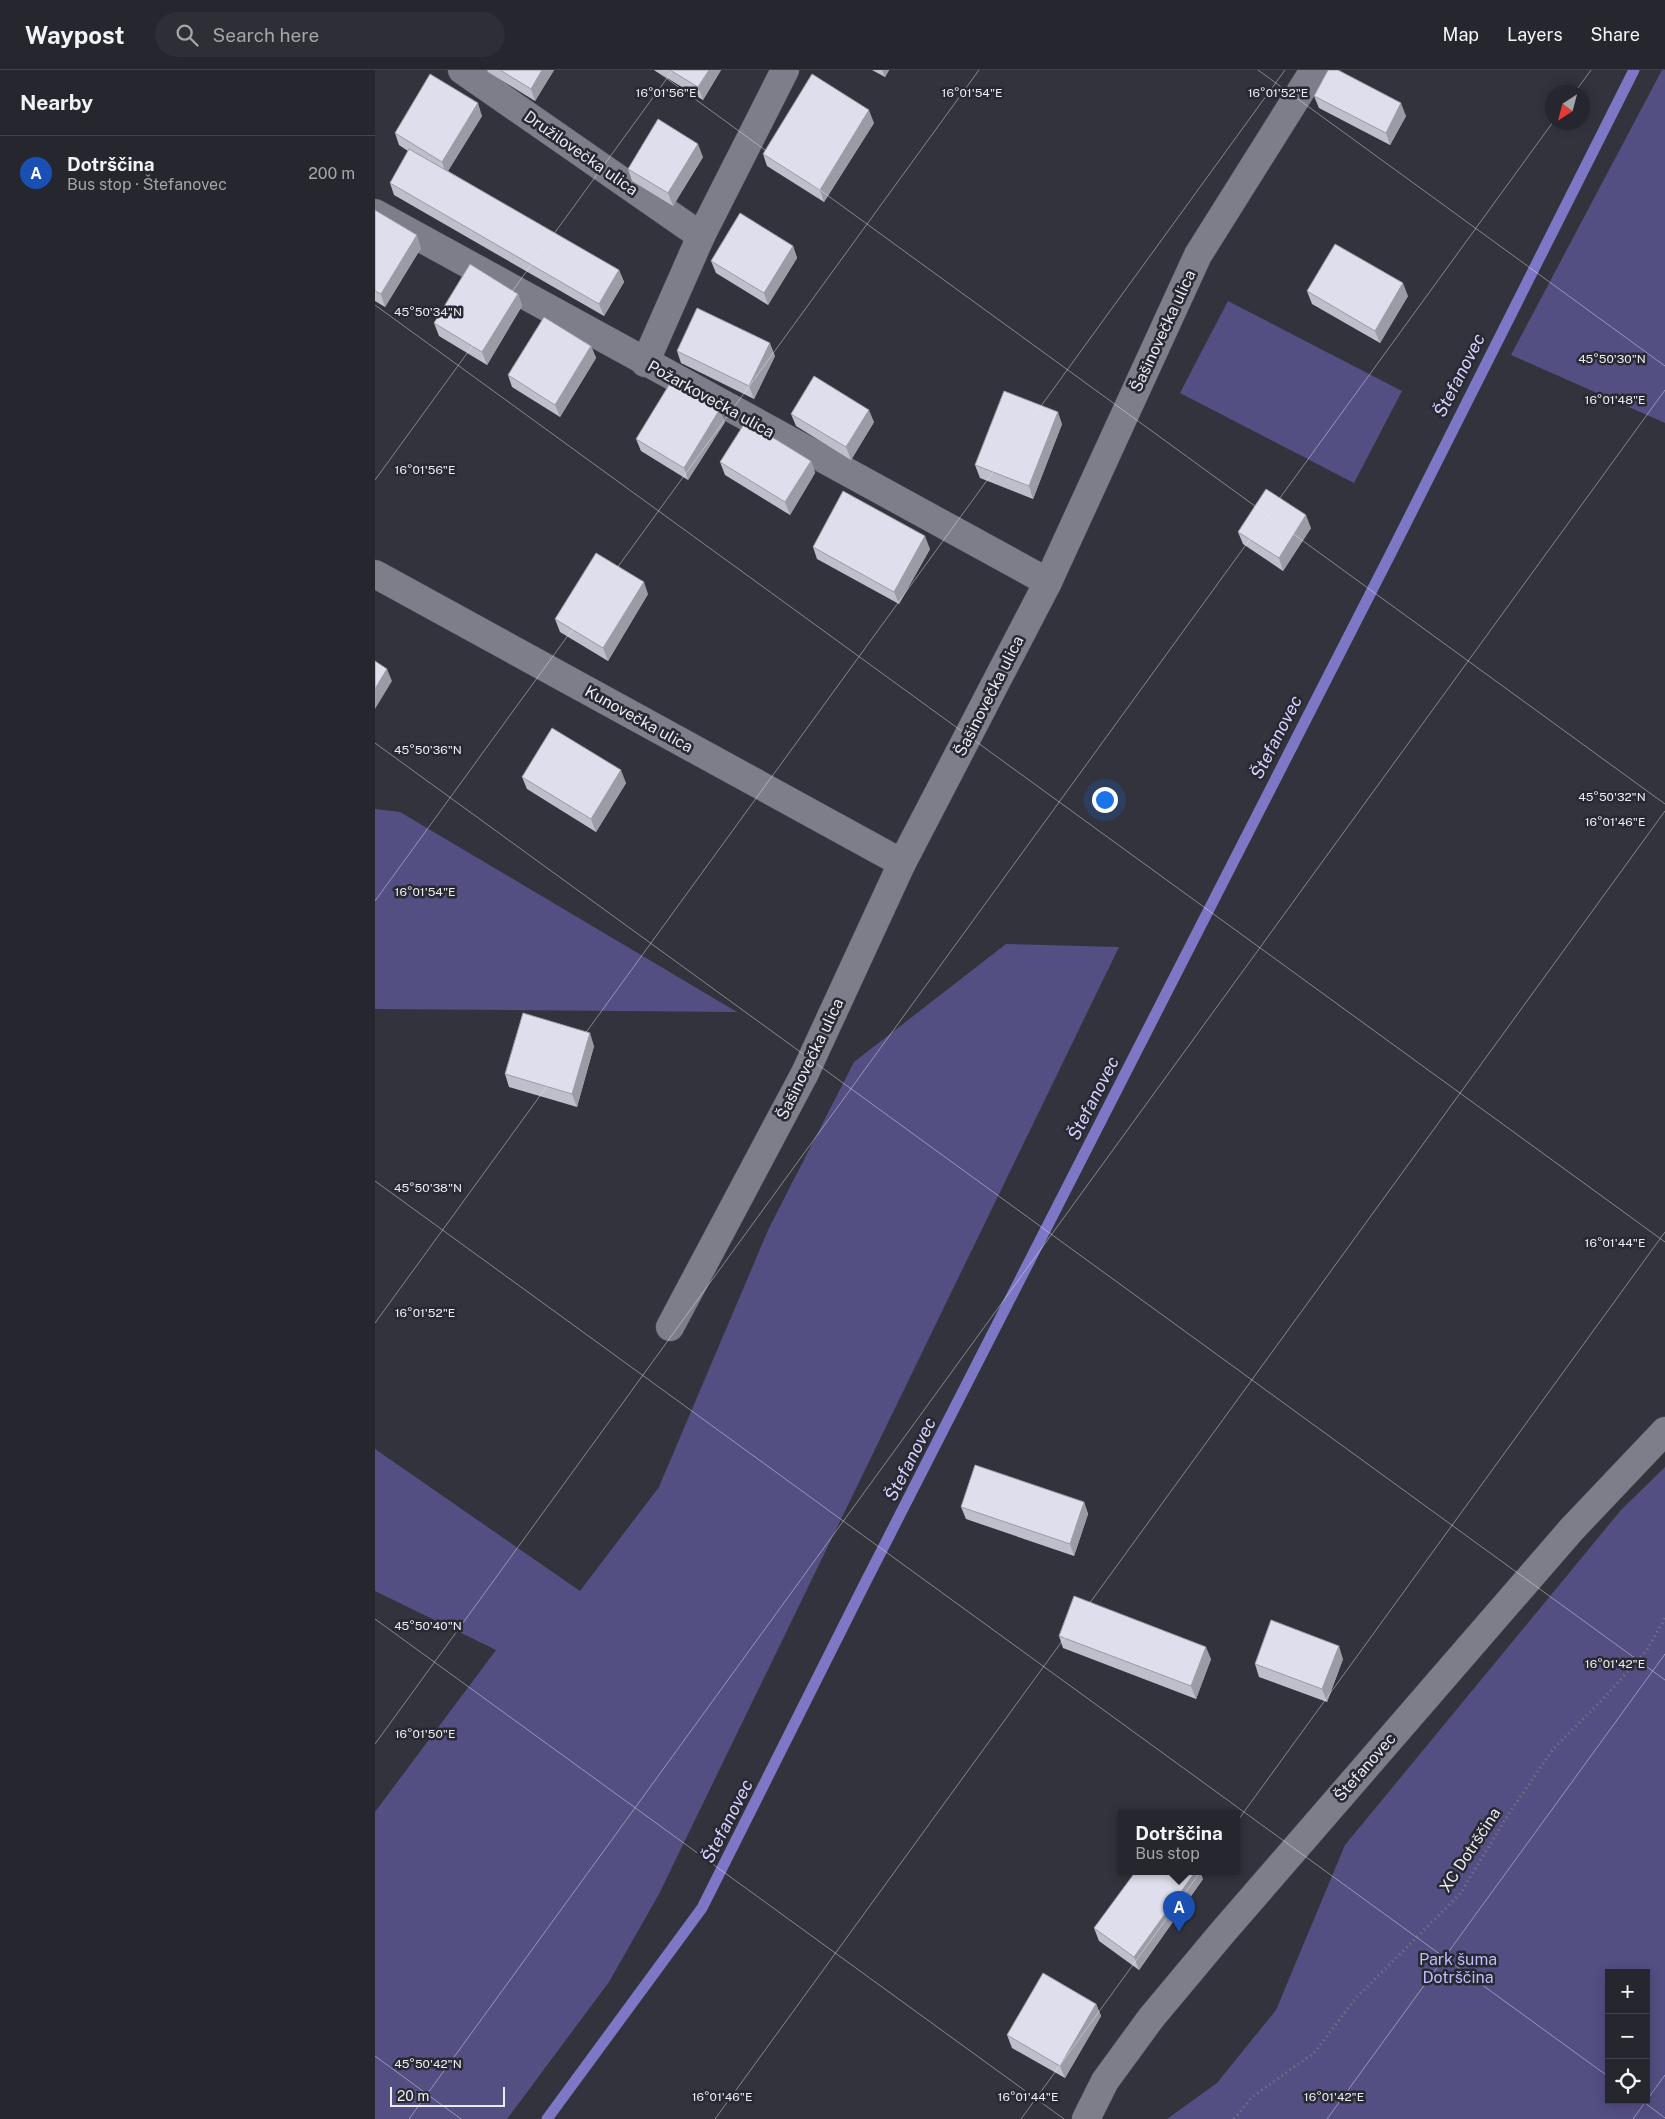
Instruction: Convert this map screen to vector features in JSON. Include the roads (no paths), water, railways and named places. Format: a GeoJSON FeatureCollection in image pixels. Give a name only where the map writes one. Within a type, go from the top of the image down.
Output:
{"type":"FeatureCollection","features":[{"type":"Feature","properties":{"kind":"street","name":"Družilovečka ulica"},"geometry":{"type":"LineString","coordinates":[[462,70],[701,236]]}},
{"type":"Feature","properties":{"kind":"street"},"geometry":{"type":"LineString","coordinates":[[645,363],[701,236],[785,70]]}},
{"type":"Feature","properties":{"kind":"street","name":"Šašinovečka ulica"},"geometry":{"type":"LineString","coordinates":[[670,1327],[805,1073],[902,863],[1048,582],[1198,255],[1314,70]]}},
{"type":"Feature","properties":{"kind":"street","name":"Požarkovečka ulica"},"geometry":{"type":"LineString","coordinates":[[375,213],[645,363],[1048,582]]}},
{"type":"Feature","properties":{"kind":"street","name":"Kunovečka ulica"},"geometry":{"type":"LineString","coordinates":[[375,574],[902,863]]}},
{"type":"Feature","properties":{"kind":"street","name":"Štefanovec"},"geometry":{"type":"LineString","coordinates":[[1085,2119],[1105,2081],[1139,2034],[1221,1933],[1571,1530],[1665,1431]]}},
{"type":"Feature","properties":{"kind":"waterway","name":"Štefanovec"},"geometry":{"type":"LineString","coordinates":[[547,2119],[702,1908],[862,1589],[1392,551],[1634,70]]}},
{"type":"Feature","properties":{"kind":"place","name":"Dotrščina"},"geometry":{"type":"Point","coordinates":[1179,1932]}},
{"type":"Feature","properties":{"kind":"park label","name":"Park šuma Dotrščina"},"geometry":{"type":"Point","coordinates":[1458,1968]}}]}
